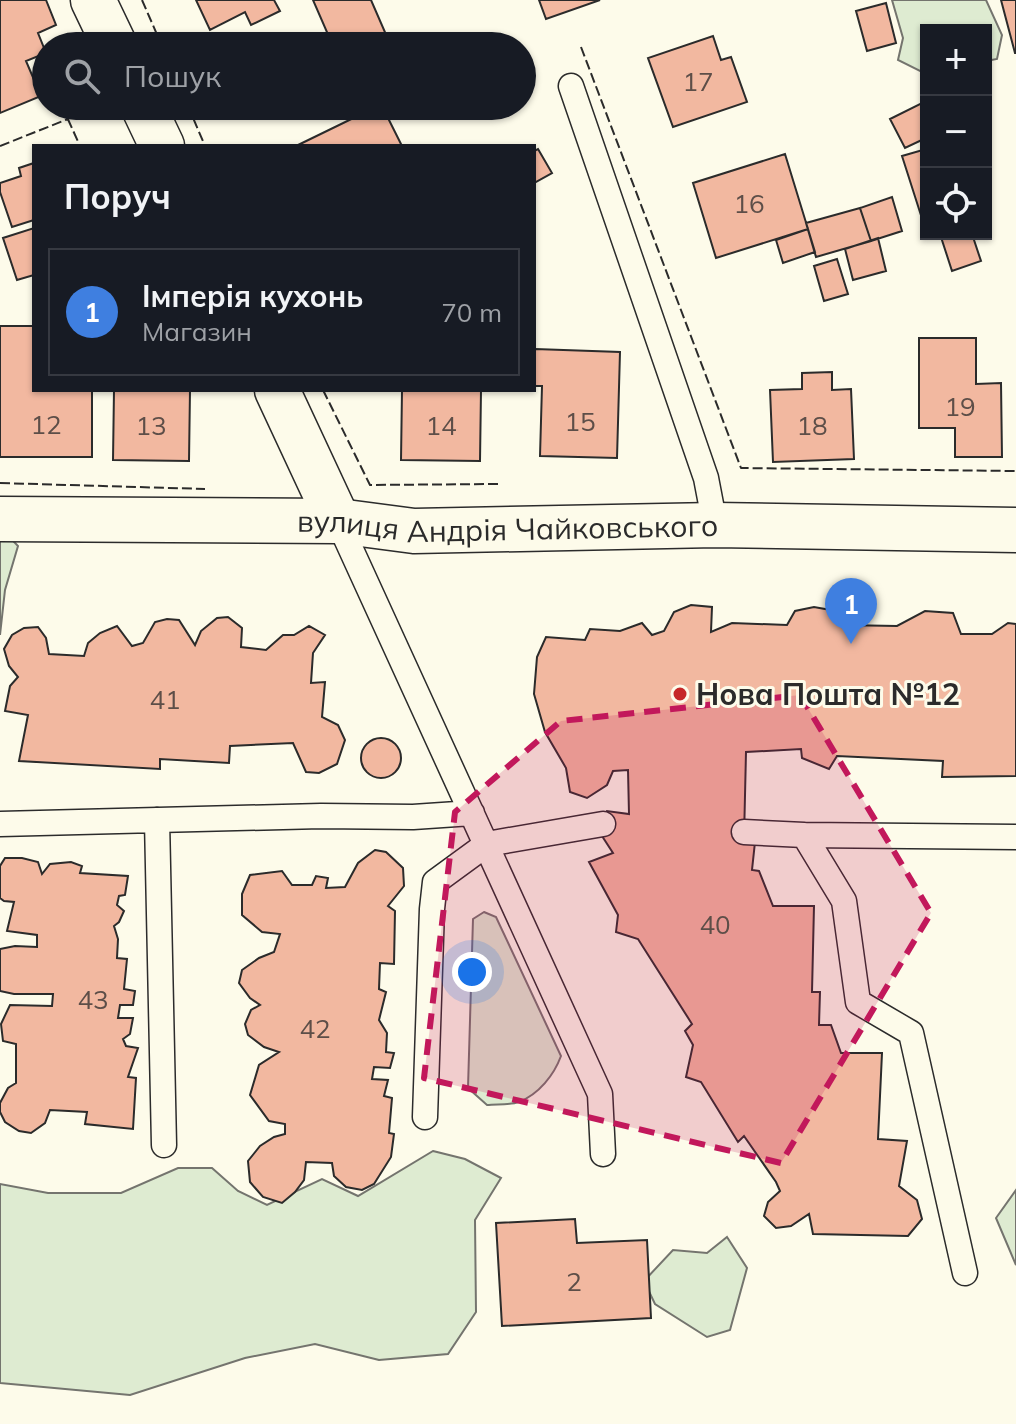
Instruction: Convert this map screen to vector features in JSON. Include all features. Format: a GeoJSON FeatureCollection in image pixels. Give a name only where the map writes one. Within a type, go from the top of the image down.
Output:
{"type":"FeatureCollection","features":[{"type":"Feature","properties":{"kind":"street"},"geometry":{"type":"LineString","coordinates":[[93,0],[108,32]]}},
{"type":"Feature","properties":{"kind":"street"},"geometry":{"type":"LineString","coordinates":[[150,120],[161,144]]}},
{"type":"Feature","properties":{"kind":"street"},"geometry":{"type":"LineString","coordinates":[[278,392],[338,521]]}},
{"type":"Feature","properties":{"kind":"street","name":"вулиця Андрія Чайковського"},"geometry":{"type":"LineString","coordinates":[[0,519],[338,521],[414,531],[715,525],[1016,530]]}},
{"type":"Feature","properties":{"kind":"lane"},"geometry":{"type":"LineString","coordinates":[[571,86],[706,478],[715,525]]}},
{"type":"Feature","properties":{"kind":"lane"},"geometry":{"type":"LineString","coordinates":[[338,521],[600,1094],[603,1154]]}},
{"type":"Feature","properties":{"kind":"lane"},"geometry":{"type":"LineString","coordinates":[[0,824],[321,816],[413,817],[472,813]]}},
{"type":"Feature","properties":{"kind":"lane"},"geometry":{"type":"LineString","coordinates":[[157,820],[164,1145]]}},
{"type":"Feature","properties":{"kind":"lane"},"geometry":{"type":"LineString","coordinates":[[425,1117],[435,882],[487,844],[603,824]]}},
{"type":"Feature","properties":{"kind":"lane"},"geometry":{"type":"LineString","coordinates":[[744,832],[1016,837]]}},
{"type":"Feature","properties":{"kind":"lane"},"geometry":{"type":"LineString","coordinates":[[804,835],[844,901],[858,1002],[911,1033],[965,1273]]}},
{"type":"Feature","properties":{"kind":"highlighted area"},"geometry":{"type":"Polygon","coordinates":[[[800,695],[931,913],[781,1163],[424,1078],[455,812],[561,721],[800,695]]]}},
{"type":"Feature","properties":{"kind":"green space"},"geometry":{"type":"Polygon","coordinates":[[[892,0],[986,0],[1002,35],[997,59],[992,60],[992,24],[920,24],[920,71],[898,60],[903,38],[892,0]]]}},
{"type":"Feature","properties":{"kind":"green space"},"geometry":{"type":"Polygon","coordinates":[[[0,527],[18,546],[5,590],[0,635],[0,527]]]}},
{"type":"Feature","properties":{"kind":"green space"},"geometry":{"type":"Polygon","coordinates":[[[484,912],[496,917],[561,1056],[550,1077],[539,1089],[526,1099],[512,1104],[487,1105],[468,1088],[473,919],[484,912]]]}},
{"type":"Feature","properties":{"kind":"green space"},"geometry":{"type":"Polygon","coordinates":[[[433,1151],[465,1159],[501,1178],[475,1220],[476,1312],[448,1354],[379,1360],[315,1344],[245,1358],[130,1395],[0,1383],[0,1184],[48,1193],[121,1193],[178,1168],[212,1168],[238,1191],[267,1205],[322,1179],[358,1196],[433,1151]]]}},
{"type":"Feature","properties":{"kind":"green space"},"geometry":{"type":"Polygon","coordinates":[[[1016,1190],[1016,1265],[996,1218],[1016,1190]]]}},
{"type":"Feature","properties":{"kind":"green space"},"geometry":{"type":"Polygon","coordinates":[[[727,1237],[747,1268],[730,1330],[707,1337],[655,1304],[644,1281],[673,1250],[707,1253],[727,1237]]]}},
{"type":"Feature","properties":{"kind":"building"},"geometry":{"type":"Polygon","coordinates":[[[0,0],[46,0],[56,25],[32,32],[32,59],[26,61],[32,75],[32,100],[0,113],[0,0]]]}},
{"type":"Feature","properties":{"kind":"building"},"geometry":{"type":"Polygon","coordinates":[[[196,0],[274,0],[280,11],[251,25],[245,12],[210,30],[196,0]]]}},
{"type":"Feature","properties":{"kind":"building"},"geometry":{"type":"Polygon","coordinates":[[[313,0],[371,0],[385,32],[327,32],[313,0]]]}},
{"type":"Feature","properties":{"kind":"building"},"geometry":{"type":"Polygon","coordinates":[[[539,0],[600,0],[546,19],[539,0]]]}},
{"type":"Feature","properties":{"kind":"building"},"geometry":{"type":"Polygon","coordinates":[[[1001,0],[1016,0],[1016,53],[1015,53],[1001,0]]]}},
{"type":"Feature","properties":{"kind":"building"},"geometry":{"type":"Polygon","coordinates":[[[886,3],[896,43],[867,51],[856,11],[886,3]]]}},
{"type":"Feature","properties":{"kind":"building"},"geometry":{"type":"Polygon","coordinates":[[[713,36],[721,60],[731,57],[747,102],[673,127],[648,58],[713,36]]]}},
{"type":"Feature","properties":{"kind":"building"},"geometry":{"type":"Polygon","coordinates":[[[920,104],[920,141],[905,148],[890,119],[920,104]]]}},
{"type":"Feature","properties":{"kind":"building"},"geometry":{"type":"Polygon","coordinates":[[[349,120],[389,120],[401,144],[300,144],[349,120]]]}},
{"type":"Feature","properties":{"kind":"building"},"geometry":{"type":"Polygon","coordinates":[[[536,150],[552,173],[536,182],[536,150]]]}},
{"type":"Feature","properties":{"kind":"building"},"geometry":{"type":"Polygon","coordinates":[[[920,151],[920,212],[902,156],[920,151]]]}},
{"type":"Feature","properties":{"kind":"building"},"geometry":{"type":"Polygon","coordinates":[[[785,154],[808,229],[716,258],[693,183],[785,154]]]}},
{"type":"Feature","properties":{"kind":"building"},"geometry":{"type":"Polygon","coordinates":[[[32,164],[32,221],[12,227],[0,183],[21,176],[19,168],[32,164]]]}},
{"type":"Feature","properties":{"kind":"building"},"geometry":{"type":"Polygon","coordinates":[[[892,197],[902,231],[871,241],[860,208],[892,197]]]}},
{"type":"Feature","properties":{"kind":"building"},"geometry":{"type":"Polygon","coordinates":[[[860,208],[871,241],[816,257],[806,223],[860,208]]]}},
{"type":"Feature","properties":{"kind":"building"},"geometry":{"type":"Polygon","coordinates":[[[32,229],[32,276],[17,280],[3,238],[32,229]]]}},
{"type":"Feature","properties":{"kind":"building"},"geometry":{"type":"Polygon","coordinates":[[[808,229],[815,252],[783,263],[776,240],[808,229]]]}},
{"type":"Feature","properties":{"kind":"building"},"geometry":{"type":"Polygon","coordinates":[[[878,238],[886,271],[853,280],[845,249],[878,238]]]}},
{"type":"Feature","properties":{"kind":"building"},"geometry":{"type":"Polygon","coordinates":[[[942,240],[974,240],[981,261],[952,271],[942,240]]]}},
{"type":"Feature","properties":{"kind":"building"},"geometry":{"type":"Polygon","coordinates":[[[837,259],[848,294],[824,301],[814,266],[837,259]]]}},
{"type":"Feature","properties":{"kind":"building"},"geometry":{"type":"Polygon","coordinates":[[[0,326],[32,326],[32,392],[92,392],[92,457],[0,457],[0,326]]]}},
{"type":"Feature","properties":{"kind":"building"},"geometry":{"type":"Polygon","coordinates":[[[919,338],[976,338],[976,384],[1001,383],[1002,457],[955,457],[955,428],[919,428],[919,338]]]}},
{"type":"Feature","properties":{"kind":"building"},"geometry":{"type":"Polygon","coordinates":[[[536,349],[620,352],[617,458],[540,456],[542,386],[536,386],[536,349]]]}},
{"type":"Feature","properties":{"kind":"building"},"geometry":{"type":"Polygon","coordinates":[[[832,372],[832,390],[851,389],[854,459],[773,462],[770,390],[802,389],[802,373],[832,372]]]}},
{"type":"Feature","properties":{"kind":"building"},"geometry":{"type":"Polygon","coordinates":[[[114,392],[190,392],[189,461],[113,460],[114,392]]]}},
{"type":"Feature","properties":{"kind":"building"},"geometry":{"type":"Polygon","coordinates":[[[402,392],[481,392],[480,461],[401,460],[402,392]]]}},
{"type":"Feature","properties":{"kind":"building"},"geometry":{"type":"Polygon","coordinates":[[[691,605],[712,607],[711,632],[732,623],[787,625],[795,611],[814,607],[836,611],[842,625],[897,626],[925,611],[953,613],[961,634],[992,634],[1008,623],[1016,624],[1016,776],[942,777],[943,761],[837,756],[829,769],[802,758],[801,749],[746,752],[744,839],[755,842],[752,870],[759,871],[773,906],[814,906],[812,992],[820,992],[819,1025],[831,1025],[841,1053],[882,1053],[878,1139],[907,1141],[899,1186],[917,1200],[922,1219],[908,1236],[813,1234],[809,1214],[791,1226],[776,1228],[764,1216],[768,1202],[780,1191],[776,1182],[744,1136],[738,1142],[701,1082],[686,1077],[693,1045],[685,1031],[692,1024],[638,939],[616,932],[618,915],[589,862],[613,853],[602,836],[603,824],[607,811],[629,814],[628,770],[613,771],[607,785],[587,798],[570,792],[566,768],[545,732],[534,694],[537,657],[546,637],[585,640],[590,629],[620,631],[642,623],[652,635],[664,631],[674,612],[691,605]]]}},
{"type":"Feature","properties":{"kind":"building"},"geometry":{"type":"Polygon","coordinates":[[[228,617],[242,628],[241,647],[266,650],[283,635],[294,635],[309,626],[325,635],[313,653],[311,683],[325,682],[322,717],[338,725],[345,740],[337,764],[319,773],[306,772],[293,743],[230,746],[229,763],[160,759],[160,769],[19,761],[28,715],[5,711],[10,686],[18,677],[9,666],[4,649],[12,635],[24,628],[38,627],[46,638],[49,654],[84,656],[88,643],[100,633],[117,626],[132,646],[143,643],[155,622],[179,620],[195,645],[201,631],[217,618],[228,617]]]}},
{"type":"Feature","properties":{"kind":"building"},"geometry":{"type":"Polygon","coordinates":[[[381,738],[395,744],[401,758],[395,772],[381,778],[367,772],[361,758],[367,744],[381,738]]]}},
{"type":"Feature","properties":{"kind":"building"},"geometry":{"type":"Polygon","coordinates":[[[375,850],[386,852],[403,868],[404,886],[388,906],[395,911],[394,964],[380,963],[379,989],[386,992],[379,1020],[387,1033],[386,1052],[394,1053],[390,1068],[374,1067],[372,1079],[388,1080],[384,1096],[392,1098],[389,1133],[394,1134],[391,1157],[374,1184],[362,1190],[346,1187],[334,1176],[332,1163],[306,1162],[304,1180],[282,1203],[263,1197],[250,1182],[248,1161],[260,1146],[285,1134],[285,1124],[269,1121],[250,1095],[259,1065],[279,1052],[264,1047],[248,1035],[245,1024],[251,1010],[260,1005],[250,998],[239,983],[242,970],[274,952],[280,934],[262,932],[242,915],[242,894],[250,875],[282,871],[292,885],[312,885],[316,876],[328,878],[326,888],[345,887],[358,863],[375,850]]]}},
{"type":"Feature","properties":{"kind":"building"},"geometry":{"type":"Polygon","coordinates":[[[5,858],[38,862],[42,874],[50,864],[71,862],[82,866],[80,873],[128,876],[125,895],[119,896],[117,905],[124,911],[114,926],[118,939],[117,958],[127,959],[124,989],[135,991],[133,1005],[120,1005],[118,1018],[133,1018],[130,1034],[123,1039],[126,1046],[138,1048],[128,1077],[136,1078],[133,1129],[85,1124],[87,1112],[50,1110],[45,1123],[31,1133],[19,1131],[5,1122],[0,1112],[0,1103],[8,1088],[16,1083],[16,1044],[3,1041],[1,1024],[10,1005],[52,1006],[53,994],[0,991],[0,949],[37,947],[37,935],[7,931],[14,902],[0,898],[0,866],[5,858]]]}},
{"type":"Feature","properties":{"kind":"building"},"geometry":{"type":"Polygon","coordinates":[[[575,1219],[577,1243],[647,1240],[651,1318],[502,1326],[496,1223],[575,1219]]]}},
{"type":"Feature","properties":{"kind":"fence"},"geometry":{"type":"LineString","coordinates":[[142,0],[156,32]]}},
{"type":"Feature","properties":{"kind":"fence"},"geometry":{"type":"LineString","coordinates":[[581,47],[741,468],[1016,471]]}},
{"type":"Feature","properties":{"kind":"fence"},"geometry":{"type":"LineString","coordinates":[[0,146],[65,120]]}},
{"type":"Feature","properties":{"kind":"fence"},"geometry":{"type":"LineString","coordinates":[[68,120],[79,144]]}},
{"type":"Feature","properties":{"kind":"fence"},"geometry":{"type":"LineString","coordinates":[[194,120],[204,144]]}},
{"type":"Feature","properties":{"kind":"fence"},"geometry":{"type":"LineString","coordinates":[[324,392],[370,485],[498,484]]}},
{"type":"Feature","properties":{"kind":"fence"},"geometry":{"type":"LineString","coordinates":[[0,483],[205,489]]}},
{"type":"Feature","properties":{"kind":"place","name":"Імперія кухонь"},"geometry":{"type":"Point","coordinates":[851,644]}},
{"type":"Feature","properties":{"kind":"place","name":"Нова Пошта №12"},"geometry":{"type":"Point","coordinates":[680,694]}}]}
